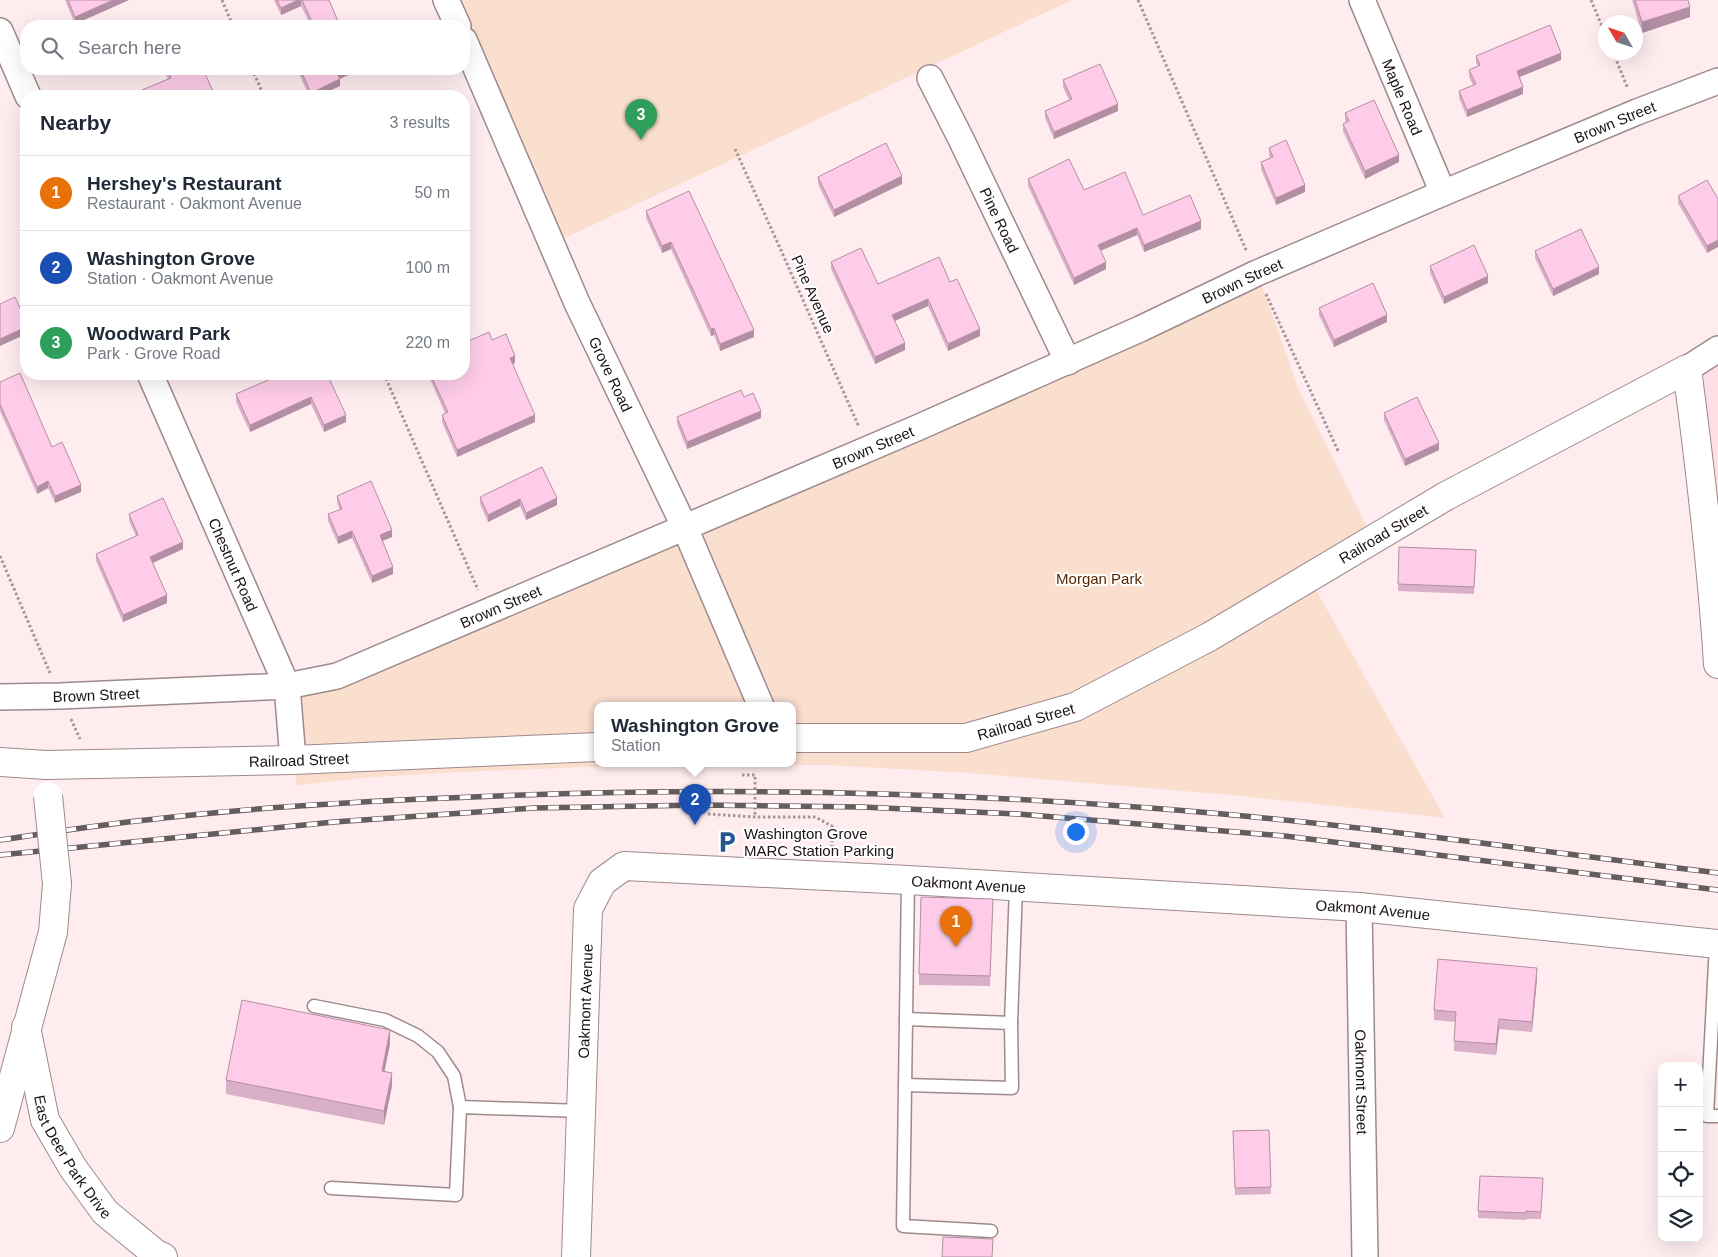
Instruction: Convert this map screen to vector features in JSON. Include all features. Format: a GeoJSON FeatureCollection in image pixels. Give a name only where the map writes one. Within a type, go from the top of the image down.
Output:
{"type":"FeatureCollection","features":[{"type":"Feature","properties":{"kind":"street"},"geometry":{"type":"LineString","coordinates":[[446,0],[455,20]]}},
{"type":"Feature","properties":{"kind":"street","name":"Maple Road"},"geometry":{"type":"LineString","coordinates":[[1362,0],[1443,193]]}},
{"type":"Feature","properties":{"kind":"street"},"geometry":{"type":"LineString","coordinates":[[0,31],[25,90]]}},
{"type":"Feature","properties":{"kind":"street","name":"Grove Road"},"geometry":{"type":"LineString","coordinates":[[470,54],[577,303],[685,528],[759,702]]}},
{"type":"Feature","properties":{"kind":"street","name":"Pine Road"},"geometry":{"type":"LineString","coordinates":[[930,78],[1068,362]]}},
{"type":"Feature","properties":{"kind":"street","name":"Brown Street"},"geometry":{"type":"LineString","coordinates":[[0,697],[287,686],[337,676],[869,449],[1068,362],[1257,274],[1443,193],[1718,81]]}},
{"type":"Feature","properties":{"kind":"street"},"geometry":{"type":"LineString","coordinates":[[1718,350],[1687,369],[1716,597],[1718,664]]}},
{"type":"Feature","properties":{"kind":"street","name":"Railroad Street"},"geometry":{"type":"LineString","coordinates":[[796,738],[966,738],[1076,707],[1209,637],[1446,496],[1687,369]]}},
{"type":"Feature","properties":{"kind":"street","name":"Chestnut Road"},"geometry":{"type":"LineString","coordinates":[[153,380],[287,686],[293,760]]}},
{"type":"Feature","properties":{"kind":"street","name":"Railroad Street"},"geometry":{"type":"LineString","coordinates":[[0,762],[46,765],[293,760],[594,746]]}},
{"type":"Feature","properties":{"kind":"street","name":"East Deer Park Drive"},"geometry":{"type":"LineString","coordinates":[[0,1128],[53,932],[57,884],[46,765]]}},
{"type":"Feature","properties":{"kind":"street","name":"Oakmont Avenue"},"geometry":{"type":"LineString","coordinates":[[576,1257],[588,909],[602,882],[624,866],[908,880],[1359,907],[1717,944]]}},
{"type":"Feature","properties":{"kind":"street","name":"Oakmont Street"},"geometry":{"type":"LineString","coordinates":[[1359,907],[1366,1257]]}},
{"type":"Feature","properties":{"kind":"street","name":"East Deer Park Drive"},"geometry":{"type":"LineString","coordinates":[[26,1027],[45,1120],[73,1168],[105,1212],[156,1254],[163,1257]]}},
{"type":"Feature","properties":{"kind":"lane"},"geometry":{"type":"LineString","coordinates":[[908,880],[903,1226],[991,1231]]}},
{"type":"Feature","properties":{"kind":"lane"},"geometry":{"type":"LineString","coordinates":[[905,1085],[1012,1088],[1011,1023],[1016,887]]}},
{"type":"Feature","properties":{"kind":"lane"},"geometry":{"type":"LineString","coordinates":[[1717,944],[1715,1007],[1707,1116],[1718,1116]]}},
{"type":"Feature","properties":{"kind":"lane"},"geometry":{"type":"LineString","coordinates":[[314,1006],[384,1020],[418,1036],[438,1052],[454,1076],[460,1107],[456,1195],[330,1188]]}},
{"type":"Feature","properties":{"kind":"lane"},"geometry":{"type":"LineString","coordinates":[[906,1019],[1011,1023]]}},
{"type":"Feature","properties":{"kind":"lane"},"geometry":{"type":"LineString","coordinates":[[460,1107],[582,1111]]}},
{"type":"Feature","properties":{"kind":"path"},"geometry":{"type":"LineString","coordinates":[[222,0],[230,20]]}},
{"type":"Feature","properties":{"kind":"path"},"geometry":{"type":"LineString","coordinates":[[1138,0],[1257,274],[1339,453]]}},
{"type":"Feature","properties":{"kind":"path"},"geometry":{"type":"LineString","coordinates":[[1591,0],[1598,17]]}},
{"type":"Feature","properties":{"kind":"path"},"geometry":{"type":"LineString","coordinates":[[1615,60],[1638,112]]}},
{"type":"Feature","properties":{"kind":"path"},"geometry":{"type":"LineString","coordinates":[[255,75],[261,90]]}},
{"type":"Feature","properties":{"kind":"path","name":"Pine Avenue"},"geometry":{"type":"LineString","coordinates":[[735,149],[869,449]]}},
{"type":"Feature","properties":{"kind":"path"},"geometry":{"type":"LineString","coordinates":[[387,380],[487,612]]}},
{"type":"Feature","properties":{"kind":"path"},"geometry":{"type":"LineString","coordinates":[[0,556],[60,696],[92,764]]}},
{"type":"Feature","properties":{"kind":"path"},"geometry":{"type":"LineString","coordinates":[[742,775],[755,775],[755,816]]}},
{"type":"Feature","properties":{"kind":"path"},"geometry":{"type":"LineString","coordinates":[[708,814],[815,817],[832,826]]}},
{"type":"Feature","properties":{"kind":"shaded area"},"geometry":{"type":"Polygon","coordinates":[[[1718,350],[1718,603],[1687,369],[1718,350]]]}},
{"type":"Feature","properties":{"kind":"green space"},"geometry":{"type":"Polygon","coordinates":[[[449,0],[1072,0],[552,244],[470,50],[470,20],[457,20],[449,0]]]}},
{"type":"Feature","properties":{"kind":"green space","name":"Morgan Park"},"geometry":{"type":"Polygon","coordinates":[[[1261,283],[1299,390],[1368,529],[1304,569],[1445,818],[1243,796],[970,773],[827,765],[796,765],[796,702],[594,702],[594,767],[374,777],[296,785],[297,697],[1261,283]]]}},
{"type":"Feature","properties":{"kind":"building"},"geometry":{"type":"Polygon","coordinates":[[[68,0],[113,0],[75,17],[68,0]]]}},
{"type":"Feature","properties":{"kind":"building"},"geometry":{"type":"Polygon","coordinates":[[[277,0],[298,0],[281,8],[277,0]]]}},
{"type":"Feature","properties":{"kind":"building"},"geometry":{"type":"Polygon","coordinates":[[[302,0],[329,0],[337,20],[311,20],[302,0]]]}},
{"type":"Feature","properties":{"kind":"building"},"geometry":{"type":"Polygon","coordinates":[[[1635,0],[1688,0],[1690,7],[1643,22],[1643,15],[1640,15],[1635,0]]]}},
{"type":"Feature","properties":{"kind":"building"},"geometry":{"type":"Polygon","coordinates":[[[1550,25],[1561,53],[1517,71],[1523,87],[1467,110],[1459,91],[1476,84],[1469,70],[1480,65],[1476,56],[1550,25]]]}},
{"type":"Feature","properties":{"kind":"building"},"geometry":{"type":"Polygon","coordinates":[[[1100,64],[1118,104],[1054,132],[1045,111],[1072,99],[1063,80],[1100,64]]]}},
{"type":"Feature","properties":{"kind":"building"},"geometry":{"type":"Polygon","coordinates":[[[170,75],[206,75],[212,90],[142,90],[171,78],[170,75]]]}},
{"type":"Feature","properties":{"kind":"building"},"geometry":{"type":"Polygon","coordinates":[[[303,75],[338,75],[340,79],[317,90],[310,90],[303,75]]]}},
{"type":"Feature","properties":{"kind":"building"},"geometry":{"type":"Polygon","coordinates":[[[1374,100],[1399,155],[1365,171],[1343,124],[1349,121],[1345,113],[1374,100]]]}},
{"type":"Feature","properties":{"kind":"building"},"geometry":{"type":"Polygon","coordinates":[[[1286,140],[1305,185],[1276,198],[1261,162],[1273,157],[1269,148],[1286,140]]]}},
{"type":"Feature","properties":{"kind":"building"},"geometry":{"type":"Polygon","coordinates":[[[886,143],[902,176],[834,210],[818,177],[886,143]]]}},
{"type":"Feature","properties":{"kind":"building"},"geometry":{"type":"Polygon","coordinates":[[[1069,159],[1084,190],[1125,172],[1143,215],[1190,195],[1201,221],[1144,245],[1137,228],[1098,245],[1106,262],[1074,278],[1028,179],[1069,159]]]}},
{"type":"Feature","properties":{"kind":"building"},"geometry":{"type":"Polygon","coordinates":[[[1707,180],[1718,199],[1718,240],[1707,246],[1678,196],[1707,180]]]}},
{"type":"Feature","properties":{"kind":"building"},"geometry":{"type":"Polygon","coordinates":[[[689,191],[754,330],[720,344],[714,328],[711,329],[671,242],[662,246],[646,211],[689,191]]]}},
{"type":"Feature","properties":{"kind":"building"},"geometry":{"type":"Polygon","coordinates":[[[1581,229],[1599,267],[1553,289],[1535,251],[1581,229]]]}},
{"type":"Feature","properties":{"kind":"building"},"geometry":{"type":"Polygon","coordinates":[[[1474,245],[1488,276],[1444,297],[1430,266],[1474,245]]]}},
{"type":"Feature","properties":{"kind":"building"},"geometry":{"type":"Polygon","coordinates":[[[861,248],[878,284],[939,257],[950,282],[957,279],[980,329],[948,344],[928,299],[892,315],[905,343],[875,357],[831,262],[861,248]]]}},
{"type":"Feature","properties":{"kind":"building"},"geometry":{"type":"Polygon","coordinates":[[[1373,283],[1387,315],[1334,340],[1319,308],[1373,283]]]}},
{"type":"Feature","properties":{"kind":"building"},"geometry":{"type":"Polygon","coordinates":[[[15,297],[20,308],[20,330],[0,339],[0,304],[15,297]]]}},
{"type":"Feature","properties":{"kind":"building"},"geometry":{"type":"Polygon","coordinates":[[[489,332],[492,340],[506,334],[515,356],[510,358],[535,415],[457,450],[442,415],[448,412],[433,380],[470,380],[470,340],[489,332]]]}},
{"type":"Feature","properties":{"kind":"building"},"geometry":{"type":"Polygon","coordinates":[[[20,373],[20,380],[23,380],[52,447],[62,442],[81,485],[55,496],[48,481],[37,487],[0,404],[0,382],[20,373]]]}},
{"type":"Feature","properties":{"kind":"building"},"geometry":{"type":"Polygon","coordinates":[[[268,380],[330,380],[346,415],[324,425],[311,397],[250,425],[236,394],[268,380]]]}},
{"type":"Feature","properties":{"kind":"building"},"geometry":{"type":"Polygon","coordinates":[[[741,390],[744,397],[753,393],[761,411],[687,442],[677,417],[741,390]]]}},
{"type":"Feature","properties":{"kind":"building"},"geometry":{"type":"Polygon","coordinates":[[[1417,397],[1439,443],[1405,459],[1384,413],[1417,397]]]}},
{"type":"Feature","properties":{"kind":"building"},"geometry":{"type":"Polygon","coordinates":[[[542,467],[557,498],[526,513],[520,499],[488,515],[480,497],[542,467]]]}},
{"type":"Feature","properties":{"kind":"building"},"geometry":{"type":"Polygon","coordinates":[[[371,481],[392,530],[380,535],[393,567],[372,576],[352,531],[338,537],[328,514],[342,509],[337,496],[371,481]]]}},
{"type":"Feature","properties":{"kind":"building"},"geometry":{"type":"Polygon","coordinates":[[[163,498],[183,542],[150,557],[167,595],[123,615],[96,554],[138,535],[129,514],[163,498]]]}},
{"type":"Feature","properties":{"kind":"building"},"geometry":{"type":"Polygon","coordinates":[[[1399,547],[1476,550],[1474,587],[1398,584],[1399,547]]]}},
{"type":"Feature","properties":{"kind":"building"},"geometry":{"type":"Polygon","coordinates":[[[921,897],[993,899],[990,976],[919,974],[921,897]]]}},
{"type":"Feature","properties":{"kind":"building"},"geometry":{"type":"Polygon","coordinates":[[[1438,959],[1537,968],[1532,1022],[1499,1019],[1496,1044],[1454,1041],[1456,1012],[1434,1010],[1438,959]]]}},
{"type":"Feature","properties":{"kind":"building"},"geometry":{"type":"Polygon","coordinates":[[[242,1000],[390,1030],[382,1071],[392,1073],[384,1111],[226,1080],[242,1000]]]}},
{"type":"Feature","properties":{"kind":"building"},"geometry":{"type":"Polygon","coordinates":[[[1269,1130],[1271,1187],[1235,1188],[1233,1131],[1269,1130]]]}},
{"type":"Feature","properties":{"kind":"building"},"geometry":{"type":"Polygon","coordinates":[[[1480,1176],[1543,1178],[1541,1212],[1478,1211],[1480,1176]]]}},
{"type":"Feature","properties":{"kind":"building"},"geometry":{"type":"Polygon","coordinates":[[[943,1237],[993,1239],[992,1257],[942,1257],[943,1237]]]}},
{"type":"Feature","properties":{"kind":"railway"},"geometry":{"type":"LineString","coordinates":[[0,840],[109,824],[259,809],[334,804],[624,792],[799,792],[975,797],[1221,814],[1434,837],[1718,873]]}},
{"type":"Feature","properties":{"kind":"railway"},"geometry":{"type":"LineString","coordinates":[[0,855],[334,822],[534,808],[701,805],[861,807],[1018,814],[1285,836],[1718,890]]}},
{"type":"Feature","properties":{"kind":"place","name":"Woodward Park"},"geometry":{"type":"Point","coordinates":[641,140]}},
{"type":"Feature","properties":{"kind":"place","name":"Washington Grove"},"geometry":{"type":"Point","coordinates":[695,825]}},
{"type":"Feature","properties":{"kind":"place","name":"Washington Grove MARC Station Parking"},"geometry":{"type":"Point","coordinates":[727,842]}},
{"type":"Feature","properties":{"kind":"place","name":"Hershey's Restaurant"},"geometry":{"type":"Point","coordinates":[956,947]}}]}
